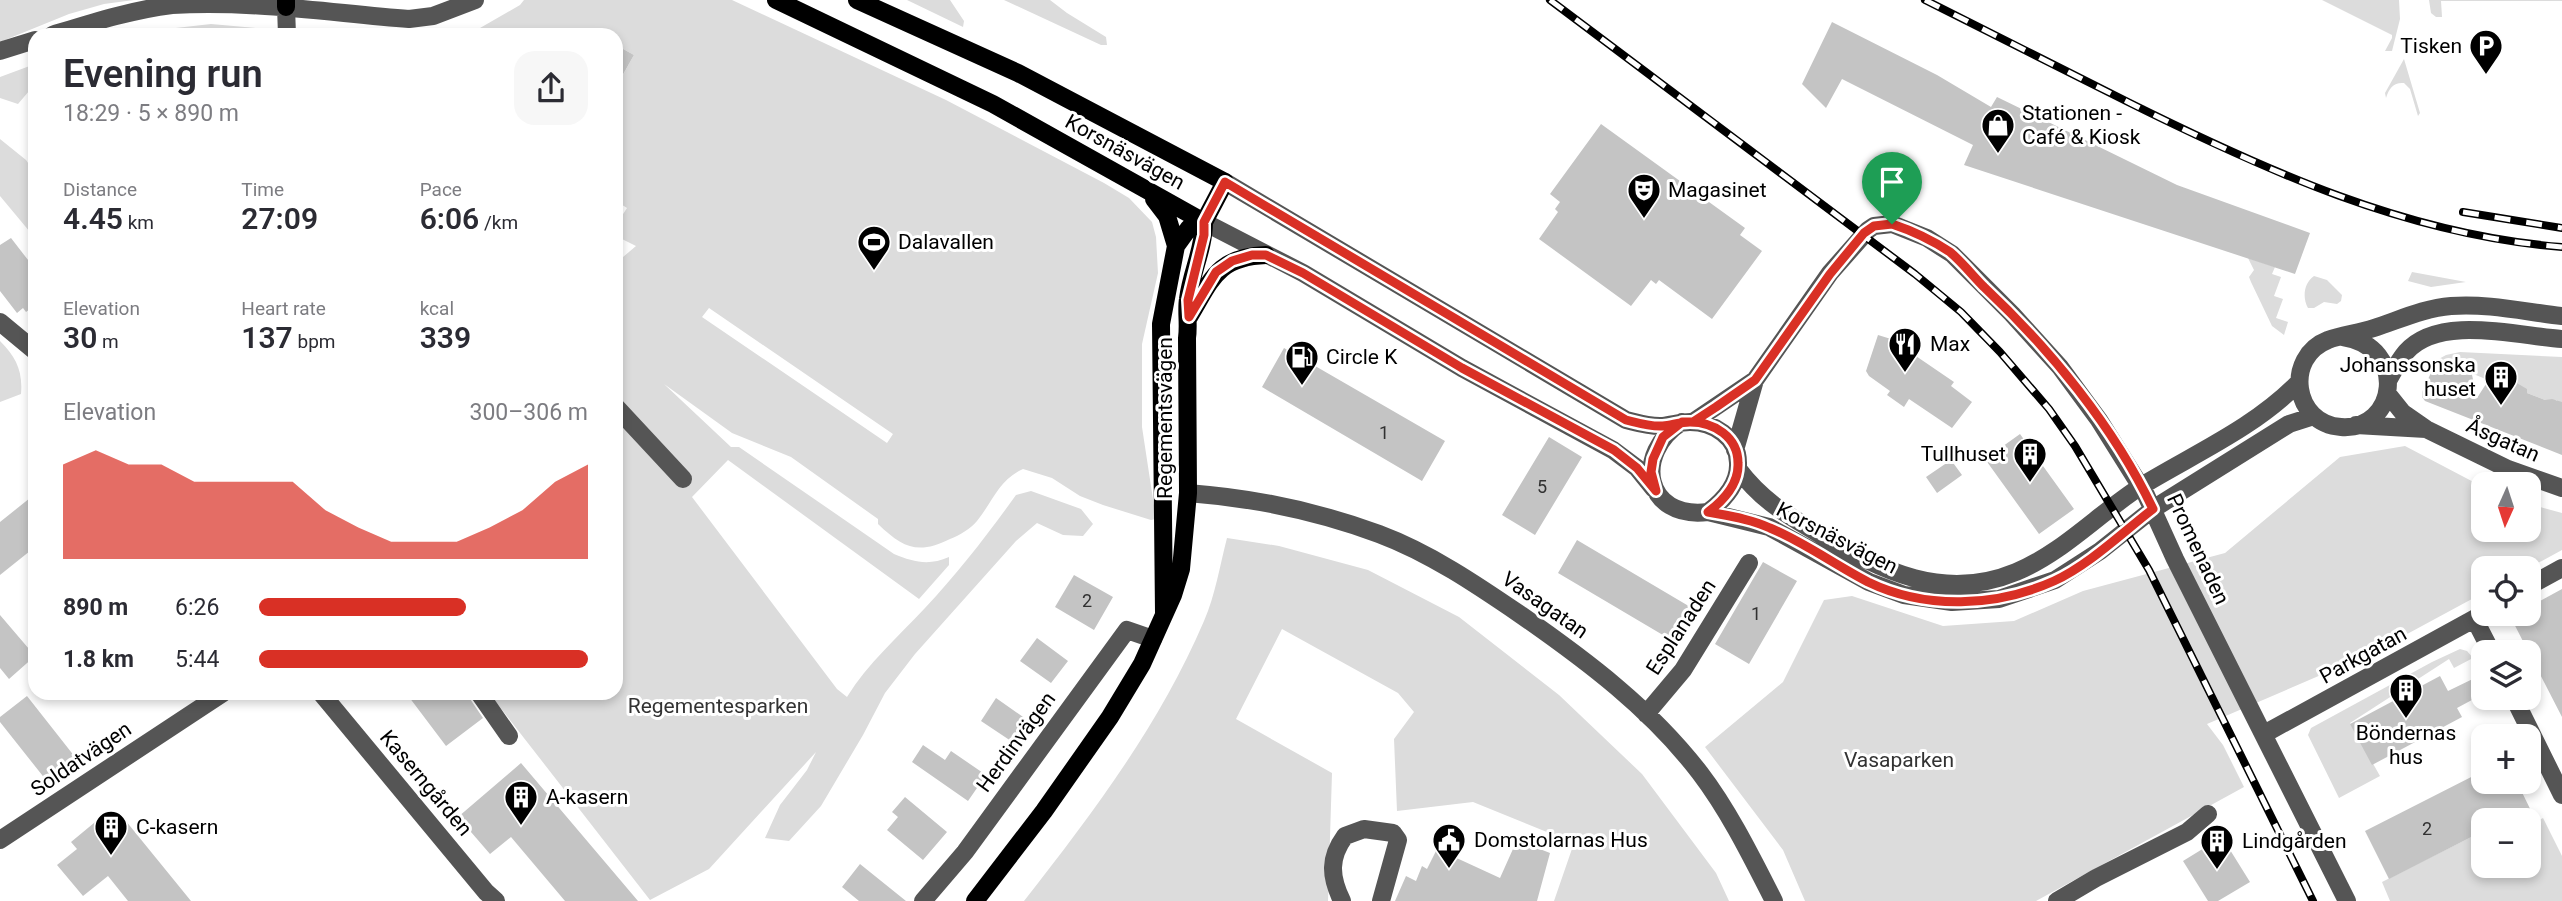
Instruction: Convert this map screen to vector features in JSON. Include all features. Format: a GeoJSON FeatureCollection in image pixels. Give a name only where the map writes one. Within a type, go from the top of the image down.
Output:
{"type":"FeatureCollection","features":[{"type":"Feature","properties":{"kind":"main road","name":"Korsnäsvägen"},"geometry":{"type":"LineString","coordinates":[[776,0],[993,104],[1204,222]]}},
{"type":"Feature","properties":{"kind":"main road","name":"Korsnäsvägen"},"geometry":{"type":"LineString","coordinates":[[857,0],[1018,73],[1225,182]]}},
{"type":"Feature","properties":{"kind":"main road"},"geometry":{"type":"LineString","coordinates":[[1175,246],[1189,228],[1204,222],[1225,182]]}},
{"type":"Feature","properties":{"kind":"main road"},"geometry":{"type":"LineString","coordinates":[[1148,191],[1167,216],[1175,246]]}},
{"type":"Feature","properties":{"kind":"main road","name":"Regementsvägen"},"geometry":{"type":"LineString","coordinates":[[975,901],[1044,811],[1110,717],[1142,664],[1173,595],[1181,569],[1188,493],[1188,300],[1204,235],[1204,222]]}},
{"type":"Feature","properties":{"kind":"main road","name":"Regementsvägen"},"geometry":{"type":"LineString","coordinates":[[1164,613],[1161,324],[1175,246]]}},
{"type":"Feature","properties":{"kind":"main road"},"geometry":{"type":"LineString","coordinates":[[1189,317],[1216,272],[1232,261],[1252,255],[1266,255]]}},
{"type":"Feature","properties":{"kind":"main road"},"geometry":{"type":"LineString","coordinates":[[1164,492],[1188,493]]}},
{"type":"Feature","properties":{"kind":"street"},"geometry":{"type":"LineString","coordinates":[[73,28],[107,17],[172,5],[286,4],[409,19],[433,16],[475,0]]}},
{"type":"Feature","properties":{"kind":"street"},"geometry":{"type":"LineString","coordinates":[[286,4],[287,28]]}},
{"type":"Feature","properties":{"kind":"street"},"geometry":{"type":"LineString","coordinates":[[0,51],[28,42]]}},
{"type":"Feature","properties":{"kind":"street","name":"Korsnäsvägen"},"geometry":{"type":"LineString","coordinates":[[1225,182],[1626,420],[1662,426],[1688,422]]}},
{"type":"Feature","properties":{"kind":"street","name":"Korsnäsvägen"},"geometry":{"type":"LineString","coordinates":[[1204,222],[1303,273],[1462,368],[1614,450],[1637,468],[1656,491]]}},
{"type":"Feature","properties":{"kind":"street","name":"Promenaden"},"geometry":{"type":"LineString","coordinates":[[1755,380],[1830,274],[1874,226],[1892,224],[1927,238],[1952,254],[2060,367],[2099,420],[2141,486],[2347,901]]}},
{"type":"Feature","properties":{"kind":"street"},"geometry":{"type":"LineString","coordinates":[[2562,316],[2466,305],[2421,312],[2326,341],[2311,351],[2300,370],[2298,383],[2303,402],[2314,416],[2327,424],[2341,427],[2356,425],[2376,414],[2407,350],[2438,333],[2475,329],[2562,339]]}},
{"type":"Feature","properties":{"kind":"street"},"geometry":{"type":"LineString","coordinates":[[0,322],[28,345]]}},
{"type":"Feature","properties":{"kind":"street"},"geometry":{"type":"LineString","coordinates":[[2343,337],[2357,339],[2379,354],[2385,366],[2388,386]]}},
{"type":"Feature","properties":{"kind":"street"},"geometry":{"type":"LineString","coordinates":[[1688,422],[1718,429],[1727,436],[1735,450],[1738,469],[1728,494],[1708,512],[1696,513],[1676,509],[1668,505],[1656,491],[1651,472],[1657,446],[1669,430],[1688,422],[1755,380]]}},
{"type":"Feature","properties":{"kind":"street"},"geometry":{"type":"LineString","coordinates":[[1735,450],[1755,380]]}},
{"type":"Feature","properties":{"kind":"street","name":"Korsnäsvägen"},"geometry":{"type":"LineString","coordinates":[[1738,469],[1772,506],[1856,556],[1894,574],[1908,578],[1961,583],[1988,580],[2015,572],[2045,557],[2141,486],[2268,411],[2298,383]]}},
{"type":"Feature","properties":{"kind":"street","name":"Åsgatan"},"geometry":{"type":"LineString","coordinates":[[2388,386],[2403,413],[2426,429],[2508,469],[2562,488]]}},
{"type":"Feature","properties":{"kind":"street"},"geometry":{"type":"LineString","coordinates":[[623,415],[683,479]]}},
{"type":"Feature","properties":{"kind":"street","name":"Korsnäsvägen"},"geometry":{"type":"LineString","coordinates":[[1708,512],[1769,527],[1869,582],[1891,591],[1952,602],[1999,598],[2055,580],[2100,551],[2153,509],[2289,424],[2314,416]]}},
{"type":"Feature","properties":{"kind":"street","name":"Åsgatan"},"geometry":{"type":"LineString","coordinates":[[2356,425],[2426,429]]}},
{"type":"Feature","properties":{"kind":"street","name":"Vasagatan"},"geometry":{"type":"LineString","coordinates":[[1188,493],[1238,497],[1311,512],[1380,534],[1414,550],[1492,595],[1568,648],[1646,714],[1672,740],[1711,789],[1774,901]]}},
{"type":"Feature","properties":{"kind":"street","name":"Esplanaden"},"geometry":{"type":"LineString","coordinates":[[1646,714],[1683,670],[1749,563]]}},
{"type":"Feature","properties":{"kind":"street"},"geometry":{"type":"LineString","coordinates":[[2541,579],[2562,568]]}},
{"type":"Feature","properties":{"kind":"street","name":"Parkgatan"},"geometry":{"type":"LineString","coordinates":[[2264,734],[2471,621]]}},
{"type":"Feature","properties":{"kind":"street","name":"Herdinvägen"},"geometry":{"type":"LineString","coordinates":[[923,901],[965,852],[1127,630],[1153,639]]}},
{"type":"Feature","properties":{"kind":"street","name":"Soldatvägen"},"geometry":{"type":"LineString","coordinates":[[0,840],[212,700]]}},
{"type":"Feature","properties":{"kind":"street","name":"Kaserngården"},"geometry":{"type":"LineString","coordinates":[[327,700],[496,901]]}},
{"type":"Feature","properties":{"kind":"street"},"geometry":{"type":"LineString","coordinates":[[484,700],[509,736]]}},
{"type":"Feature","properties":{"kind":"street"},"geometry":{"type":"LineString","coordinates":[[2520,710],[2562,795]]}},
{"type":"Feature","properties":{"kind":"street"},"geometry":{"type":"LineString","coordinates":[[2057,901],[2187,832],[2208,814]]}},
{"type":"Feature","properties":{"kind":"street"},"geometry":{"type":"LineString","coordinates":[[1342,901],[1332,873],[1332,859],[1345,835],[1364,829],[1393,833],[1398,840],[1381,901]]}},
{"type":"Feature","properties":{"kind":"green space"},"geometry":{"type":"Polygon","coordinates":[[[0,0],[134,0],[104,4],[69,14],[34,28],[28,28],[28,31],[0,42],[0,0]]]}},
{"type":"Feature","properties":{"kind":"green space","name":"Regementesparken"},"geometry":{"type":"Polygon","coordinates":[[[524,0],[732,0],[946,100],[1104,183],[1129,198],[1152,222],[1156,237],[1158,273],[1142,344],[1142,427],[1156,519],[1151,520],[1103,505],[1080,496],[1052,478],[1023,469],[1002,485],[977,521],[968,529],[939,544],[911,547],[895,539],[878,524],[878,519],[791,457],[732,433],[664,384],[731,447],[739,447],[894,554],[921,562],[949,557],[949,565],[919,599],[728,460],[692,497],[837,689],[847,697],[874,662],[961,567],[1016,495],[1031,491],[1081,509],[1093,524],[1083,536],[1063,535],[1037,523],[1016,541],[915,654],[885,693],[821,806],[789,841],[765,838],[780,805],[807,770],[816,752],[709,869],[650,900],[494,700],[623,700],[623,257],[636,246],[623,240],[623,214],[627,208],[623,205],[623,75],[634,55],[623,49],[623,28],[480,28],[524,0]],[[709,308],[702,317],[887,443],[893,434],[709,308]]]}},
{"type":"Feature","properties":{"kind":"green space"},"geometry":{"type":"Polygon","coordinates":[[[907,0],[950,0],[964,21],[963,27],[907,0]]]}},
{"type":"Feature","properties":{"kind":"green space"},"geometry":{"type":"Polygon","coordinates":[[[1004,0],[1050,0],[1106,37],[1107,45],[1101,45],[1004,0]]]}},
{"type":"Feature","properties":{"kind":"green space"},"geometry":{"type":"Polygon","coordinates":[[[2322,0],[2399,0],[2400,19],[2392,51],[2385,51],[2392,35],[2322,0]]]}},
{"type":"Feature","properties":{"kind":"green space"},"geometry":{"type":"Polygon","coordinates":[[[2429,0],[2562,1],[2441,1],[2442,17],[2436,17],[2431,13],[2429,0]]]}},
{"type":"Feature","properties":{"kind":"green space"},"geometry":{"type":"Polygon","coordinates":[[[211,24],[255,28],[176,28],[211,24]]]}},
{"type":"Feature","properties":{"kind":"green space"},"geometry":{"type":"Polygon","coordinates":[[[2404,59],[2420,113],[2418,116],[2410,89],[2404,83],[2392,86],[2386,98],[2385,93],[2404,59]]]}},
{"type":"Feature","properties":{"kind":"green space"},"geometry":{"type":"Polygon","coordinates":[[[28,67],[28,92],[18,104],[0,98],[0,77],[28,67]]]}},
{"type":"Feature","properties":{"kind":"green space"},"geometry":{"type":"Polygon","coordinates":[[[0,139],[28,163],[28,230],[0,196],[0,139]]]}},
{"type":"Feature","properties":{"kind":"green space"},"geometry":{"type":"Polygon","coordinates":[[[2248,258],[2275,267],[2272,274],[2281,277],[2274,296],[2283,299],[2276,318],[2288,322],[2284,335],[2272,326],[2251,282],[2249,277],[2254,270],[2248,258]]]}},
{"type":"Feature","properties":{"kind":"green space"},"geometry":{"type":"Polygon","coordinates":[[[2412,272],[2466,282],[2431,287],[2408,281],[2412,272]]]}},
{"type":"Feature","properties":{"kind":"green space"},"geometry":{"type":"Polygon","coordinates":[[[2314,276],[2327,280],[2342,295],[2341,301],[2337,304],[2324,302],[2314,308],[2308,308],[2305,290],[2314,276]]]}},
{"type":"Feature","properties":{"kind":"green space"},"geometry":{"type":"Polygon","coordinates":[[[0,341],[17,365],[21,378],[21,394],[0,402],[0,341]]]}},
{"type":"Feature","properties":{"kind":"green space"},"geometry":{"type":"Polygon","coordinates":[[[2460,352],[2562,357],[2562,406],[2558,407],[2557,400],[2545,400],[2527,393],[2526,389],[2509,387],[2511,380],[2494,373],[2488,380],[2471,373],[2467,366],[2458,368],[2437,360],[2460,352]]]}},
{"type":"Feature","properties":{"kind":"green space","name":"Vasaparken"},"geometry":{"type":"Polygon","coordinates":[[[2405,446],[2471,481],[2471,542],[2541,542],[2541,507],[2562,513],[2562,550],[2541,561],[2541,556],[2471,556],[2471,599],[2372,653],[2207,724],[2223,745],[2244,787],[2036,901],[1805,901],[1783,850],[1705,747],[1783,682],[1824,600],[1852,596],[1943,626],[2014,621],[2083,591],[2225,553],[2340,457],[2405,446]]]}},
{"type":"Feature","properties":{"kind":"green space"},"geometry":{"type":"Polygon","coordinates":[[[1227,538],[1279,546],[1368,570],[1459,617],[1559,695],[1642,774],[1716,873],[1729,901],[1554,901],[1574,843],[1473,802],[1397,811],[1394,739],[1414,712],[1398,693],[1282,629],[1236,719],[1332,773],[1328,901],[1024,901],[1100,801],[1167,696],[1208,611],[1227,538]]]}},
{"type":"Feature","properties":{"kind":"green space"},"geometry":{"type":"Polygon","coordinates":[[[2460,649],[2471,656],[2471,659],[2454,668],[2449,659],[2350,723],[2380,776],[2339,798],[2308,735],[2311,728],[2460,649]]]}},
{"type":"Feature","properties":{"kind":"green space"},"geometry":{"type":"Polygon","coordinates":[[[2543,818],[2562,856],[2562,901],[2390,901],[2382,882],[2471,837],[2471,878],[2541,878],[2543,818]]]}},
{"type":"Feature","properties":{"kind":"building"},"geometry":{"type":"Polygon","coordinates":[[[1832,22],[1937,75],[1991,107],[1997,97],[2177,185],[2310,233],[2295,274],[1964,165],[1973,145],[1842,79],[1826,108],[1802,84],[1832,22]]]}},
{"type":"Feature","properties":{"kind":"building"},"geometry":{"type":"Polygon","coordinates":[[[623,49],[634,55],[623,75],[623,49]]]}},
{"type":"Feature","properties":{"kind":"building","name":"Magasinet"},"geometry":{"type":"Polygon","coordinates":[[[1601,124],[1745,228],[1740,235],[1762,251],[1712,319],[1659,280],[1656,284],[1651,280],[1631,306],[1539,239],[1558,212],[1555,209],[1560,202],[1550,194],[1601,124]]]}},
{"type":"Feature","properties":{"kind":"building"},"geometry":{"type":"Polygon","coordinates":[[[11,238],[28,260],[26,312],[23,308],[17,313],[0,291],[0,245],[11,238]]]}},
{"type":"Feature","properties":{"kind":"building","name":"Max"},"geometry":{"type":"Polygon","coordinates":[[[1878,335],[1891,339],[1954,382],[1951,386],[1972,402],[1952,428],[1909,399],[1904,407],[1887,395],[1890,391],[1869,376],[1866,371],[1878,335]]]}},
{"type":"Feature","properties":{"kind":"building"},"geometry":{"type":"Polygon","coordinates":[[[1284,348],[1445,441],[1422,481],[1262,387],[1284,348]]]}},
{"type":"Feature","properties":{"kind":"building","name":"Johanssonska huset"},"geometry":{"type":"Polygon","coordinates":[[[2437,360],[2458,368],[2469,361],[2477,398],[2493,373],[2527,389],[2527,393],[2545,400],[2562,402],[2562,455],[2425,401],[2422,392],[2437,360]]]}},
{"type":"Feature","properties":{"kind":"building","name":"Tullhuset"},"geometry":{"type":"Polygon","coordinates":[[[2020,434],[2074,509],[2039,534],[1985,459],[2020,434]]]}},
{"type":"Feature","properties":{"kind":"building"},"geometry":{"type":"Polygon","coordinates":[[[1549,437],[1582,457],[1535,535],[1502,515],[1549,437]]]}},
{"type":"Feature","properties":{"kind":"building"},"geometry":{"type":"Polygon","coordinates":[[[1951,460],[1962,475],[1937,493],[1926,477],[1951,460]]]}},
{"type":"Feature","properties":{"kind":"building"},"geometry":{"type":"Polygon","coordinates":[[[28,500],[28,553],[0,575],[0,522],[28,500]]]}},
{"type":"Feature","properties":{"kind":"building"},"geometry":{"type":"Polygon","coordinates":[[[1577,540],[1692,608],[1673,641],[1558,573],[1577,540]]]}},
{"type":"Feature","properties":{"kind":"building"},"geometry":{"type":"Polygon","coordinates":[[[1763,562],[1797,581],[1749,664],[1715,644],[1763,562]]]}},
{"type":"Feature","properties":{"kind":"building"},"geometry":{"type":"Polygon","coordinates":[[[1074,575],[1113,597],[1094,630],[1055,607],[1074,575]]]}},
{"type":"Feature","properties":{"kind":"building"},"geometry":{"type":"Polygon","coordinates":[[[2562,589],[2562,717],[2541,676],[2541,640],[2522,640],[2515,626],[2541,626],[2541,600],[2562,589]]]}},
{"type":"Feature","properties":{"kind":"building"},"geometry":{"type":"Polygon","coordinates":[[[0,615],[28,648],[28,662],[9,679],[0,668],[0,615]]]}},
{"type":"Feature","properties":{"kind":"building"},"geometry":{"type":"Polygon","coordinates":[[[1037,638],[1068,661],[1051,683],[1020,661],[1037,638]]]}},
{"type":"Feature","properties":{"kind":"building","name":"Böndernas hus"},"geometry":{"type":"Polygon","coordinates":[[[2440,676],[2448,691],[2471,680],[2471,700],[2457,708],[2462,717],[2372,765],[2350,724],[2440,676]]]}},
{"type":"Feature","properties":{"kind":"building"},"geometry":{"type":"Polygon","coordinates":[[[27,696],[75,757],[46,780],[0,722],[0,717],[27,696]]]}},
{"type":"Feature","properties":{"kind":"building"},"geometry":{"type":"Polygon","coordinates":[[[996,698],[1026,719],[1011,741],[981,721],[996,698]]]}},
{"type":"Feature","properties":{"kind":"building"},"geometry":{"type":"Polygon","coordinates":[[[411,700],[471,700],[483,718],[446,746],[411,700]]]}},
{"type":"Feature","properties":{"kind":"building"},"geometry":{"type":"Polygon","coordinates":[[[923,745],[945,760],[951,751],[986,775],[968,801],[912,762],[923,745]]]}},
{"type":"Feature","properties":{"kind":"building","name":"A-kasern"},"geometry":{"type":"Polygon","coordinates":[[[521,763],[638,901],[565,901],[511,837],[490,854],[458,817],[521,763]]]}},
{"type":"Feature","properties":{"kind":"building"},"geometry":{"type":"Polygon","coordinates":[[[2471,777],[2471,794],[2523,794],[2530,808],[2471,808],[2471,837],[2389,879],[2365,831],[2471,777]]]}},
{"type":"Feature","properties":{"kind":"building"},"geometry":{"type":"Polygon","coordinates":[[[905,797],[947,832],[923,860],[887,830],[898,817],[892,812],[905,797]]]}},
{"type":"Feature","properties":{"kind":"building","name":"C-kasern"},"geometry":{"type":"Polygon","coordinates":[[[121,815],[191,901],[128,901],[108,876],[83,896],[57,865],[77,849],[71,842],[100,818],[107,826],[121,815]]]}},
{"type":"Feature","properties":{"kind":"building","name":"Lindgården"},"geometry":{"type":"Polygon","coordinates":[[[2222,837],[2250,882],[2218,901],[2208,901],[2183,861],[2222,837]]]}},
{"type":"Feature","properties":{"kind":"building","name":"Domstolarnas Hus"},"geometry":{"type":"Polygon","coordinates":[[[1517,840],[1550,853],[1537,901],[1395,901],[1406,876],[1416,881],[1422,866],[1427,869],[1437,849],[1500,878],[1517,840]]]}},
{"type":"Feature","properties":{"kind":"building"},"geometry":{"type":"Polygon","coordinates":[[[860,864],[906,901],[859,901],[842,887],[860,864]]]}},
{"type":"Feature","properties":{"kind":"railway"},"geometry":{"type":"LineString","coordinates":[[1550,0],[1915,274],[1961,312],[2049,409],[2075,446],[2149,570],[2313,901]]}},
{"type":"Feature","properties":{"kind":"railway"},"geometry":{"type":"LineString","coordinates":[[1925,0],[2232,152],[2338,196],[2448,229],[2504,240],[2562,247]]}},
{"type":"Feature","properties":{"kind":"railway"},"geometry":{"type":"LineString","coordinates":[[2463,212],[2562,228]]}},
{"type":"Feature","properties":{"kind":"place","name":"Tisken"},"geometry":{"type":"Point","coordinates":[2486,76]}},
{"type":"Feature","properties":{"kind":"place","name":"Stationen - Café & Kiosk"},"geometry":{"type":"Point","coordinates":[1998,155]}},
{"type":"Feature","properties":{"kind":"place","name":"Magasinet"},"geometry":{"type":"Point","coordinates":[1644,220]}},
{"type":"Feature","properties":{"kind":"place","name":"Dalavallen"},"geometry":{"type":"Point","coordinates":[874,272]}},
{"type":"Feature","properties":{"kind":"place","name":"Max"},"geometry":{"type":"Point","coordinates":[1905,374]}},
{"type":"Feature","properties":{"kind":"place","name":"Circle K"},"geometry":{"type":"Point","coordinates":[1302,387]}},
{"type":"Feature","properties":{"kind":"place","name":"Johanssonska huset"},"geometry":{"type":"Point","coordinates":[2501,407]}},
{"type":"Feature","properties":{"kind":"place","name":"Tullhuset"},"geometry":{"type":"Point","coordinates":[2030,484]}},
{"type":"Feature","properties":{"kind":"place","name":"Böndernas hus"},"geometry":{"type":"Point","coordinates":[2406,720]}},
{"type":"Feature","properties":{"kind":"place","name":"A-kasern"},"geometry":{"type":"Point","coordinates":[521,827]}},
{"type":"Feature","properties":{"kind":"place","name":"C-kasern"},"geometry":{"type":"Point","coordinates":[111,857]}},
{"type":"Feature","properties":{"kind":"place","name":"Domstolarnas Hus"},"geometry":{"type":"Point","coordinates":[1449,870]}},
{"type":"Feature","properties":{"kind":"place","name":"Lindgården"},"geometry":{"type":"Point","coordinates":[2217,871]}},
{"type":"Feature","properties":{"kind":"route"},"geometry":{"type":"LineString","coordinates":[[1892,224],[1874,226],[1864,233],[1830,274],[1755,380],[1693,422],[1682,422],[1669,430],[1657,446],[1653,459],[1651,472],[1656,491],[1637,468],[1614,450],[1462,368],[1303,273],[1266,255],[1252,255],[1232,261],[1216,272],[1189,317],[1188,300],[1204,235],[1204,222],[1225,182],[1626,420],[1662,426],[1682,422],[1693,422],[1718,429],[1732,444],[1738,457],[1738,469],[1728,494],[1708,512],[1769,527],[1869,582],[1904,595],[1928,600],[1980,601],[2016,594],[2055,580],[2100,551],[2153,509],[2099,420],[2060,367],[2012,314],[1952,254],[1927,238],[1892,224]]}}]}
